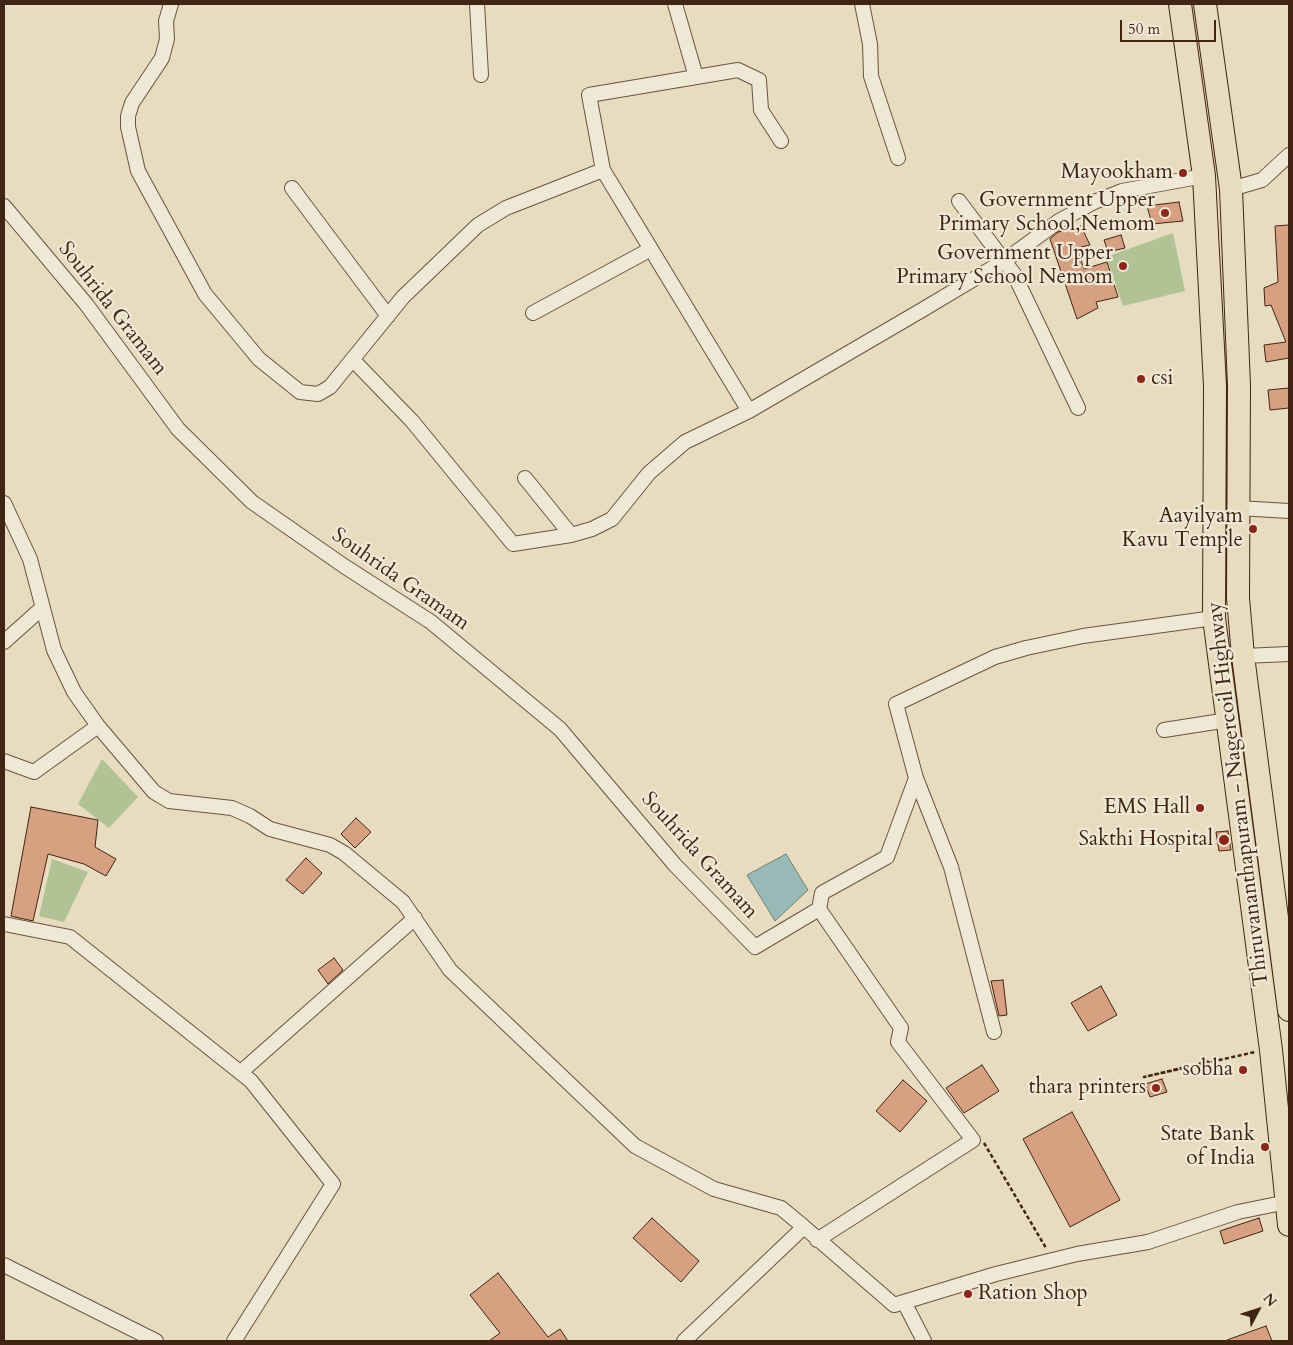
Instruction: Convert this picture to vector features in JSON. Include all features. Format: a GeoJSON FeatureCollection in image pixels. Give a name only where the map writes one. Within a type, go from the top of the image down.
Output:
{"type":"FeatureCollection","features":[{"type":"Feature","properties":{"kind":"main road","name":"Thiruvananthapuram - Nagercoil Highway"},"geometry":{"type":"LineString","coordinates":[[1180,4],[1204,176],[1215,386],[1214,618],[1271,1050],[1289,1225]]}},
{"type":"Feature","properties":{"kind":"main road","name":"Thiruvananthapuram - Nagercoil Highway"},"geometry":{"type":"LineString","coordinates":[[1205,4],[1230,190],[1239,386],[1238,598],[1243,656],[1289,1010]]}},
{"type":"Feature","properties":{"kind":"street"},"geometry":{"type":"LineString","coordinates":[[171,4],[166,21],[167,39],[162,58],[132,103],[128,116],[128,127],[138,171],[205,294],[259,359],[300,392],[318,394],[330,387],[388,316],[452,248],[478,225],[506,208],[603,170]]}},
{"type":"Feature","properties":{"kind":"street"},"geometry":{"type":"LineString","coordinates":[[476,4],[481,76]]}},
{"type":"Feature","properties":{"kind":"street"},"geometry":{"type":"LineString","coordinates":[[675,4],[696,77]]}},
{"type":"Feature","properties":{"kind":"street"},"geometry":{"type":"LineString","coordinates":[[862,4],[870,44],[871,76],[898,158]]}},
{"type":"Feature","properties":{"kind":"street"},"geometry":{"type":"LineString","coordinates":[[749,411],[603,170],[588,95],[738,70],[759,80],[761,110],[782,141]]}},
{"type":"Feature","properties":{"kind":"street"},"geometry":{"type":"LineString","coordinates":[[1230,190],[1262,180],[1289,155]]}},
{"type":"Feature","properties":{"kind":"street"},"geometry":{"type":"LineString","coordinates":[[353,360],[412,421],[513,544],[571,535],[592,529],[612,519],[649,473],[685,442],[749,411],[1004,261],[1059,221],[1094,202],[1122,191],[1204,176]]}},
{"type":"Feature","properties":{"kind":"street"},"geometry":{"type":"LineString","coordinates":[[292,188],[388,316]]}},
{"type":"Feature","properties":{"kind":"street"},"geometry":{"type":"LineString","coordinates":[[959,201],[1014,274],[1078,408]]}},
{"type":"Feature","properties":{"kind":"street","name":"Souhrida Gramam"},"geometry":{"type":"LineString","coordinates":[[4,206],[86,304],[178,429],[238,489],[252,502],[344,566],[431,622],[560,729],[675,865],[755,947],[819,909]]}},
{"type":"Feature","properties":{"kind":"street"},"geometry":{"type":"LineString","coordinates":[[533,313],[651,249]]}},
{"type":"Feature","properties":{"kind":"street"},"geometry":{"type":"LineString","coordinates":[[525,478],[571,535]]}},
{"type":"Feature","properties":{"kind":"street"},"geometry":{"type":"LineString","coordinates":[[4,503],[30,559],[54,650],[74,692],[98,726],[154,792],[169,801],[232,808],[250,816],[270,829],[330,845],[344,853],[403,902],[450,970],[635,1146],[714,1189],[781,1208],[894,1305],[968,1282],[1053,1260],[1148,1242],[1238,1212],[1286,1202]]}},
{"type":"Feature","properties":{"kind":"street"},"geometry":{"type":"LineString","coordinates":[[1238,508],[1289,511]]}},
{"type":"Feature","properties":{"kind":"street"},"geometry":{"type":"LineString","coordinates":[[4,642],[42,608]]}},
{"type":"Feature","properties":{"kind":"street"},"geometry":{"type":"LineString","coordinates":[[994,1032],[951,867],[916,778],[896,704],[995,657],[1026,648],[1083,636],[1214,618]]}},
{"type":"Feature","properties":{"kind":"street"},"geometry":{"type":"LineString","coordinates":[[1243,656],[1289,654]]}},
{"type":"Feature","properties":{"kind":"street"},"geometry":{"type":"LineString","coordinates":[[1164,730],[1228,720]]}},
{"type":"Feature","properties":{"kind":"street"},"geometry":{"type":"LineString","coordinates":[[4,761],[34,772],[98,726]]}},
{"type":"Feature","properties":{"kind":"street"},"geometry":{"type":"LineString","coordinates":[[818,1240],[973,1140],[898,1042],[901,1028],[819,909],[822,893],[887,858],[916,778]]}},
{"type":"Feature","properties":{"kind":"street"},"geometry":{"type":"LineString","coordinates":[[241,1072],[415,918]]}},
{"type":"Feature","properties":{"kind":"street"},"geometry":{"type":"LineString","coordinates":[[4,924],[70,937],[241,1072],[251,1080],[333,1184],[234,1341]]}},
{"type":"Feature","properties":{"kind":"street"},"geometry":{"type":"LineString","coordinates":[[684,1341],[804,1227]]}},
{"type":"Feature","properties":{"kind":"street"},"geometry":{"type":"LineString","coordinates":[[4,1265],[156,1341]]}},
{"type":"Feature","properties":{"kind":"street"},"geometry":{"type":"LineString","coordinates":[[904,1302],[924,1341]]}},
{"type":"Feature","properties":{"kind":"path"},"geometry":{"type":"LineString","coordinates":[[1215,1060],[1179,1070],[1144,1076],[1215,1060],[1271,1050]]}},
{"type":"Feature","properties":{"kind":"path"},"geometry":{"type":"LineString","coordinates":[[973,1140],[982,1139],[1053,1260]]}},
{"type":"Feature","properties":{"kind":"green space"},"geometry":{"type":"Polygon","coordinates":[[[1173,233],[1185,291],[1123,306],[1106,257],[1173,233]]]}},
{"type":"Feature","properties":{"kind":"green space"},"geometry":{"type":"Polygon","coordinates":[[[102,759],[138,797],[109,828],[78,804],[102,759]]]}},
{"type":"Feature","properties":{"kind":"green space"},"geometry":{"type":"Polygon","coordinates":[[[52,859],[88,872],[64,922],[39,916],[52,859]]]}},
{"type":"Feature","properties":{"kind":"water"},"geometry":{"type":"Polygon","coordinates":[[[786,854],[808,890],[775,921],[747,875],[786,854]]]}},
{"type":"Feature","properties":{"kind":"building","name":"Government Upper Primary School,Nemom"},"geometry":{"type":"Polygon","coordinates":[[[1179,202],[1183,221],[1152,224],[1147,206],[1179,202]]]}},
{"type":"Feature","properties":{"kind":"building"},"geometry":{"type":"Polygon","coordinates":[[[1289,225],[1289,358],[1266,362],[1264,345],[1286,342],[1271,305],[1265,306],[1264,288],[1278,282],[1275,226],[1289,225]]]}},
{"type":"Feature","properties":{"kind":"building"},"geometry":{"type":"Polygon","coordinates":[[[1081,226],[1090,245],[1077,248],[1084,269],[1107,262],[1118,297],[1096,302],[1098,308],[1077,319],[1050,239],[1058,232],[1081,226]]]}},
{"type":"Feature","properties":{"kind":"building"},"geometry":{"type":"Polygon","coordinates":[[[1121,235],[1125,248],[1108,252],[1104,240],[1121,235]]]}},
{"type":"Feature","properties":{"kind":"building"},"geometry":{"type":"Polygon","coordinates":[[[1289,388],[1289,408],[1270,410],[1268,390],[1289,388]]]}},
{"type":"Feature","properties":{"kind":"building"},"geometry":{"type":"Polygon","coordinates":[[[31,807],[98,820],[95,847],[116,859],[106,876],[84,864],[48,854],[33,921],[11,916],[31,807]]]}},
{"type":"Feature","properties":{"kind":"building"},"geometry":{"type":"Polygon","coordinates":[[[356,818],[371,832],[355,848],[341,834],[356,818]]]}},
{"type":"Feature","properties":{"kind":"building"},"geometry":{"type":"Polygon","coordinates":[[[1228,831],[1231,850],[1219,851],[1216,832],[1228,831]]]}},
{"type":"Feature","properties":{"kind":"building"},"geometry":{"type":"Polygon","coordinates":[[[306,858],[322,873],[303,894],[286,880],[306,858]]]}},
{"type":"Feature","properties":{"kind":"building"},"geometry":{"type":"Polygon","coordinates":[[[334,958],[343,970],[328,984],[318,970],[334,958]]]}},
{"type":"Feature","properties":{"kind":"building"},"geometry":{"type":"Polygon","coordinates":[[[1003,980],[1007,1015],[999,1016],[991,981],[1003,980]]]}},
{"type":"Feature","properties":{"kind":"building"},"geometry":{"type":"Polygon","coordinates":[[[1101,986],[1117,1015],[1088,1031],[1071,1003],[1101,986]]]}},
{"type":"Feature","properties":{"kind":"building"},"geometry":{"type":"Polygon","coordinates":[[[982,1065],[999,1091],[964,1113],[946,1088],[982,1065]]]}},
{"type":"Feature","properties":{"kind":"building","name":"thara printers"},"geometry":{"type":"Polygon","coordinates":[[[1162,1079],[1167,1092],[1150,1097],[1145,1084],[1162,1079]]]}},
{"type":"Feature","properties":{"kind":"building"},"geometry":{"type":"Polygon","coordinates":[[[903,1080],[927,1101],[900,1132],[876,1111],[903,1080]]]}},
{"type":"Feature","properties":{"kind":"building"},"geometry":{"type":"Polygon","coordinates":[[[1072,1112],[1120,1200],[1070,1227],[1023,1139],[1072,1112]]]}},
{"type":"Feature","properties":{"kind":"building"},"geometry":{"type":"Polygon","coordinates":[[[652,1218],[699,1261],[681,1282],[633,1238],[652,1218]]]}},
{"type":"Feature","properties":{"kind":"building"},"geometry":{"type":"Polygon","coordinates":[[[1259,1218],[1263,1231],[1224,1244],[1220,1231],[1259,1218]]]}},
{"type":"Feature","properties":{"kind":"building"},"geometry":{"type":"Polygon","coordinates":[[[498,1273],[548,1337],[560,1329],[568,1341],[489,1341],[500,1333],[470,1295],[498,1273]]]}},
{"type":"Feature","properties":{"kind":"building"},"geometry":{"type":"Polygon","coordinates":[[[1266,1326],[1272,1341],[1227,1341],[1227,1340],[1266,1326]]]}},
{"type":"Feature","properties":{"kind":"place","name":"Mayookham"},"geometry":{"type":"Point","coordinates":[1183,173]}},
{"type":"Feature","properties":{"kind":"place","name":"Government Upper Primary School,Nemom"},"geometry":{"type":"Point","coordinates":[1165,213]}},
{"type":"Feature","properties":{"kind":"place","name":"Government Upper Primary School Nemom"},"geometry":{"type":"Point","coordinates":[1123,266]}},
{"type":"Feature","properties":{"kind":"place","name":"csi"},"geometry":{"type":"Point","coordinates":[1141,379]}},
{"type":"Feature","properties":{"kind":"place","name":"Aayilyam Kavu Temple"},"geometry":{"type":"Point","coordinates":[1253,529]}},
{"type":"Feature","properties":{"kind":"place","name":"EMS Hall"},"geometry":{"type":"Point","coordinates":[1200,808]}},
{"type":"Feature","properties":{"kind":"place","name":"Sakthi Hospital"},"geometry":{"type":"Point","coordinates":[1224,840]}},
{"type":"Feature","properties":{"kind":"place","name":"sobha"},"geometry":{"type":"Point","coordinates":[1243,1070]}},
{"type":"Feature","properties":{"kind":"place","name":"thara printers"},"geometry":{"type":"Point","coordinates":[1156,1088]}},
{"type":"Feature","properties":{"kind":"place","name":"State Bank of India"},"geometry":{"type":"Point","coordinates":[1265,1147]}},
{"type":"Feature","properties":{"kind":"place","name":"Ration Shop"},"geometry":{"type":"Point","coordinates":[968,1294]}}]}
